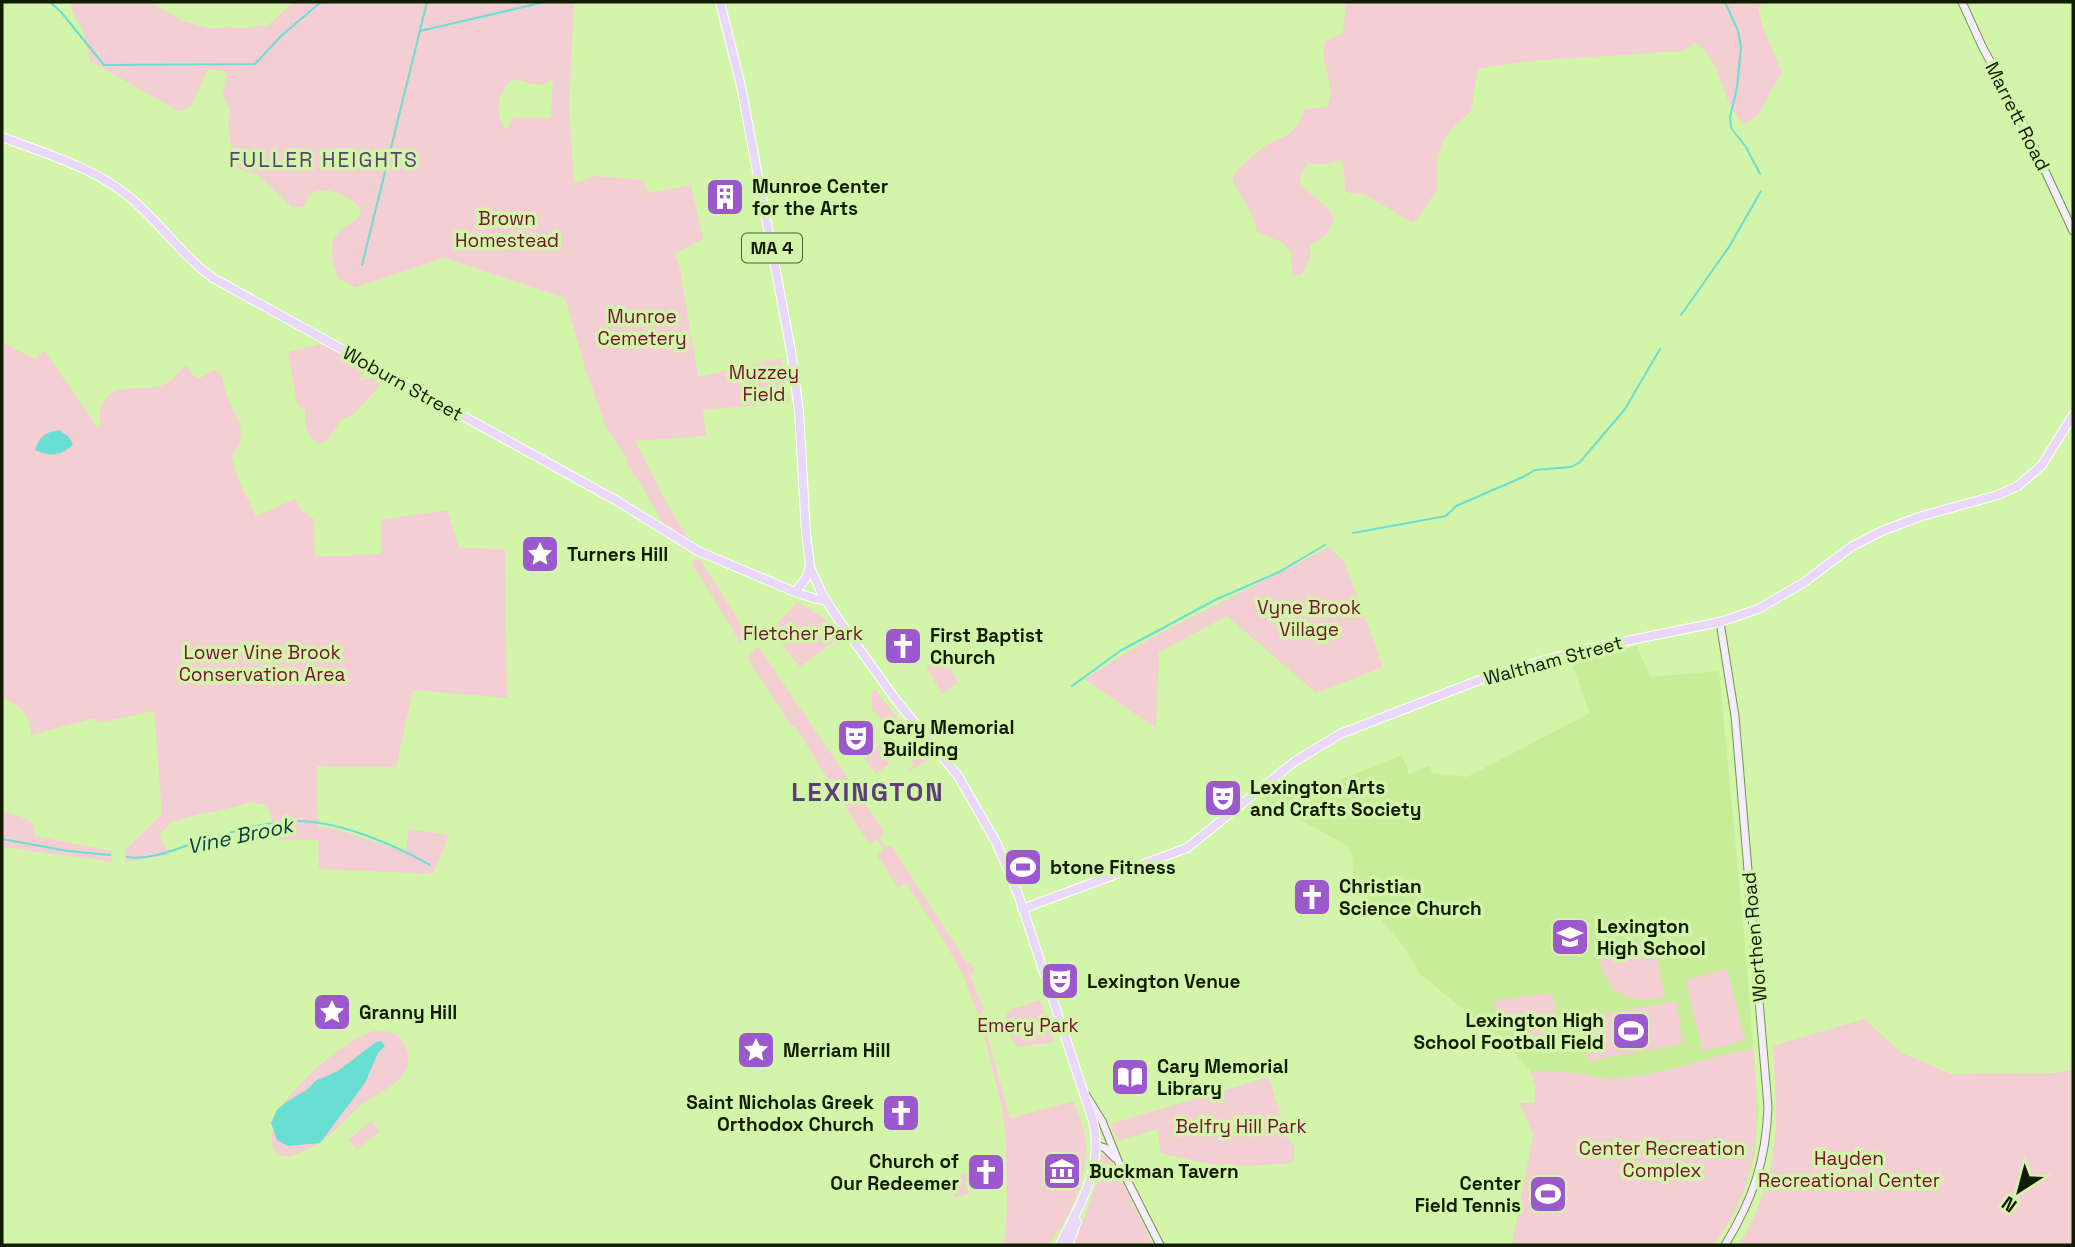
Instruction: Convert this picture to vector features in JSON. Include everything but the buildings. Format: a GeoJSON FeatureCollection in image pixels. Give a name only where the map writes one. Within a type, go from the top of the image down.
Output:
{"type":"FeatureCollection","features":[{"type":"Feature","properties":{"kind":"main road","name":"MA 4"},"geometry":{"type":"LineString","coordinates":[[720,2],[740,85],[791,351],[800,419],[810,567],[826,600],[896,700],[968,791],[1000,850],[1023,909],[1094,1124],[1096,1144],[1092,1175],[1068,1245]]}},
{"type":"Feature","properties":{"kind":"main road","name":"Marrett Road"},"geometry":{"type":"LineString","coordinates":[[1962,2],[2073,231]]}},
{"type":"Feature","properties":{"kind":"main road","name":"Woburn Street"},"geometry":{"type":"LineString","coordinates":[[2,137],[118,188],[195,264],[213,278],[617,502],[693,548],[795,592],[816,600],[826,600]]}},
{"type":"Feature","properties":{"kind":"main road","name":"Waltham Street"},"geometry":{"type":"LineString","coordinates":[[1023,909],[1188,848],[1294,762],[1340,734],[1475,681],[1527,665],[1582,650],[1720,622],[1776,601],[1851,547],[1882,531],[2018,486],[2046,460],[2073,415]]}},
{"type":"Feature","properties":{"kind":"main road"},"geometry":{"type":"LineString","coordinates":[[795,592],[806,578],[810,567]]}},
{"type":"Feature","properties":{"kind":"main road","name":"Worthen Road"},"geometry":{"type":"LineString","coordinates":[[1720,622],[1735,716],[1768,1107],[1767,1138],[1760,1172],[1746,1209],[1725,1245]]}},
{"type":"Feature","properties":{"kind":"main road"},"geometry":{"type":"LineString","coordinates":[[1084,1091],[1100,1117],[1121,1168],[1160,1245]]}},
{"type":"Feature","properties":{"kind":"main road"},"geometry":{"type":"LineString","coordinates":[[1096,1144],[1108,1150],[1121,1168]]}},
{"type":"Feature","properties":{"kind":"main road","name":"MA 4"},"geometry":{"type":"LineString","coordinates":[[1060,1245],[1080,1209]]}},
{"type":"Feature","properties":{"kind":"shaded area","name":"Lexington High School"},"geometry":{"type":"Polygon","coordinates":[[[1637,646],[1650,677],[1719,671],[1758,1111],[1755,1153],[1745,1189],[1714,1245],[1512,1245],[1533,1135],[1520,1103],[1534,1103],[1536,1087],[1530,1071],[1511,1048],[1420,974],[1407,951],[1383,922],[1354,878],[1348,846],[1262,799],[1274,787],[1307,804],[1330,784],[1402,755],[1409,774],[1429,766],[1433,773],[1467,777],[1590,713],[1571,662],[1637,646]]]}},
{"type":"Feature","properties":{"kind":"green space"},"geometry":{"type":"Polygon","coordinates":[[[70,2],[150,2],[183,21],[211,29],[268,25],[294,2],[574,2],[569,107],[574,183],[596,176],[643,180],[648,193],[691,185],[703,239],[674,254],[679,265],[698,377],[781,358],[790,402],[703,410],[706,436],[635,441],[689,540],[664,525],[627,465],[628,460],[604,425],[565,298],[444,258],[354,288],[339,279],[334,267],[332,247],[336,235],[355,220],[361,211],[347,197],[324,190],[312,193],[303,207],[292,207],[258,175],[238,169],[234,165],[228,126],[230,112],[223,93],[227,73],[208,69],[191,107],[178,111],[90,61],[82,28],[74,16],[70,2]],[[553,77],[540,85],[513,79],[503,90],[499,110],[506,130],[513,117],[551,118],[553,77]]]}},
{"type":"Feature","properties":{"kind":"green space"},"geometry":{"type":"Polygon","coordinates":[[[1346,2],[1764,2],[1758,8],[1763,28],[1782,72],[1760,111],[1745,124],[1730,105],[1712,61],[1695,43],[1683,51],[1530,61],[1478,69],[1471,112],[1453,128],[1442,144],[1437,164],[1438,188],[1418,218],[1411,222],[1364,194],[1345,191],[1341,160],[1322,165],[1309,163],[1301,172],[1300,185],[1329,209],[1334,219],[1326,235],[1310,245],[1310,258],[1302,275],[1294,276],[1291,251],[1281,242],[1257,232],[1252,214],[1233,182],[1234,176],[1240,167],[1266,145],[1288,135],[1299,123],[1304,109],[1327,107],[1330,90],[1324,48],[1326,40],[1343,34],[1346,2]]]}},
{"type":"Feature","properties":{"kind":"green space","name":"Lower Vine Brook Conservation Area"},"geometry":{"type":"Polygon","coordinates":[[[2,342],[35,359],[44,350],[98,428],[101,424],[103,403],[114,392],[165,384],[186,366],[191,374],[198,378],[215,370],[221,374],[241,429],[240,441],[232,457],[237,477],[256,516],[295,499],[302,511],[314,519],[315,557],[381,554],[381,520],[447,510],[459,548],[505,549],[507,698],[413,690],[396,767],[317,766],[318,826],[405,852],[409,829],[449,835],[433,874],[319,869],[318,840],[277,840],[267,805],[252,802],[171,822],[159,835],[170,855],[125,862],[125,850],[162,814],[154,711],[97,723],[95,718],[31,735],[29,721],[23,711],[2,697],[2,342]]]}},
{"type":"Feature","properties":{"kind":"green space"},"geometry":{"type":"Polygon","coordinates":[[[322,344],[367,368],[359,380],[373,378],[379,384],[355,413],[341,420],[328,440],[319,444],[307,430],[305,410],[297,404],[288,352],[322,344]]]}},
{"type":"Feature","properties":{"kind":"green space","name":"Vyne Brook Village"},"geometry":{"type":"Polygon","coordinates":[[[1329,547],[1344,561],[1383,667],[1316,693],[1227,616],[1159,652],[1156,728],[1084,679],[1149,639],[1329,547]]]}},
{"type":"Feature","properties":{"kind":"green space"},"geometry":{"type":"Polygon","coordinates":[[[695,558],[701,561],[749,637],[742,645],[692,564],[695,558]]]}},
{"type":"Feature","properties":{"kind":"green space","name":"Fletcher Park"},"geometry":{"type":"Polygon","coordinates":[[[797,602],[824,618],[843,642],[838,645],[834,641],[800,667],[771,630],[797,602]]]}},
{"type":"Feature","properties":{"kind":"green space"},"geometry":{"type":"Polygon","coordinates":[[[758,646],[885,833],[880,838],[886,848],[891,845],[967,963],[970,961],[975,971],[970,975],[984,1010],[981,1012],[1010,1118],[1074,1101],[1085,1138],[1084,1170],[1070,1212],[1047,1245],[1004,1245],[1007,1214],[1006,1141],[1001,1104],[980,1020],[962,973],[906,883],[898,888],[877,855],[884,850],[877,839],[869,844],[794,725],[792,726],[747,658],[758,646]]]}},
{"type":"Feature","properties":{"kind":"green space"},"geometry":{"type":"Polygon","coordinates":[[[945,656],[958,683],[942,695],[926,666],[945,656]]]}},
{"type":"Feature","properties":{"kind":"green space"},"geometry":{"type":"Polygon","coordinates":[[[875,689],[910,734],[897,735],[872,710],[872,693],[875,689]]]}},
{"type":"Feature","properties":{"kind":"green space"},"geometry":{"type":"Polygon","coordinates":[[[887,739],[901,744],[916,742],[929,760],[907,772],[914,764],[904,752],[899,751],[887,761],[889,764],[876,774],[859,751],[871,742],[876,747],[887,739]]]}},
{"type":"Feature","properties":{"kind":"green space"},"geometry":{"type":"Polygon","coordinates":[[[2,811],[20,816],[34,824],[35,836],[112,851],[112,862],[2,847],[2,811]]]}},
{"type":"Feature","properties":{"kind":"green space"},"geometry":{"type":"Polygon","coordinates":[[[1650,941],[1654,944],[1665,997],[1627,997],[1618,992],[1605,976],[1598,950],[1650,941]]]}},
{"type":"Feature","properties":{"kind":"green space"},"geometry":{"type":"Polygon","coordinates":[[[1727,969],[1745,1040],[1703,1051],[1685,980],[1727,969]]]}},
{"type":"Feature","properties":{"kind":"green space"},"geometry":{"type":"Polygon","coordinates":[[[1549,993],[1553,996],[1558,1024],[1556,1052],[1535,1051],[1501,1024],[1494,1001],[1549,993]]]}},
{"type":"Feature","properties":{"kind":"green space","name":"Emery Park"},"geometry":{"type":"Polygon","coordinates":[[[1040,1000],[1054,1042],[1019,1047],[1009,1032],[1006,1015],[1012,1009],[1040,1000]]]}},
{"type":"Feature","properties":{"kind":"green space","name":"Lexington High School Football Field"},"geometry":{"type":"Polygon","coordinates":[[[1676,1001],[1683,1044],[1587,1061],[1580,1018],[1676,1001]]]}},
{"type":"Feature","properties":{"kind":"green space","name":"Hayden Recreational Center"},"geometry":{"type":"Polygon","coordinates":[[[1864,1019],[1902,1053],[1951,1074],[2057,1073],[2073,1069],[2073,1245],[1739,1245],[1763,1194],[1774,1148],[1776,1101],[1773,1046],[1864,1019]]]}},
{"type":"Feature","properties":{"kind":"green space"},"geometry":{"type":"Polygon","coordinates":[[[379,1030],[394,1034],[405,1045],[407,1067],[402,1075],[395,1083],[359,1107],[319,1143],[294,1155],[279,1155],[272,1145],[273,1130],[280,1110],[291,1095],[340,1049],[367,1033],[379,1030]]]}},
{"type":"Feature","properties":{"kind":"green space","name":"Center Recreation Complex"},"geometry":{"type":"Polygon","coordinates":[[[1753,1049],[1756,1127],[1749,1175],[1741,1199],[1714,1245],[1512,1245],[1533,1135],[1520,1103],[1534,1103],[1536,1087],[1530,1071],[1621,1078],[1654,1073],[1753,1049]]]}},
{"type":"Feature","properties":{"kind":"green space","name":"Belfry Hill Park"},"geometry":{"type":"Polygon","coordinates":[[[1269,1077],[1286,1136],[1294,1145],[1294,1161],[1238,1166],[1238,1171],[1161,1153],[1157,1129],[1118,1141],[1110,1124],[1269,1077]]]}},
{"type":"Feature","properties":{"kind":"green space"},"geometry":{"type":"Polygon","coordinates":[[[371,1121],[380,1131],[357,1150],[348,1140],[371,1121]]]}},
{"type":"Feature","properties":{"kind":"green space"},"geometry":{"type":"Polygon","coordinates":[[[1104,1152],[1110,1155],[1153,1245],[1074,1245],[1098,1179],[1101,1155],[1104,1152]]]}},
{"type":"Feature","properties":{"kind":"green space"},"geometry":{"type":"Polygon","coordinates":[[[977,1170],[980,1179],[965,1183],[969,1194],[954,1198],[948,1179],[977,1170]]]}},
{"type":"Feature","properties":{"kind":"water"},"geometry":{"type":"Polygon","coordinates":[[[59,430],[69,437],[73,445],[55,454],[35,450],[43,436],[59,430]]]}},
{"type":"Feature","properties":{"kind":"water"},"geometry":{"type":"Polygon","coordinates":[[[381,1041],[385,1046],[378,1053],[365,1083],[320,1143],[288,1146],[277,1140],[271,1123],[277,1110],[308,1089],[315,1081],[338,1071],[381,1041]]]}},
{"type":"Feature","properties":{"kind":"waterway"},"geometry":{"type":"LineString","coordinates":[[50,2],[104,65],[255,64],[282,35],[321,2]]}},
{"type":"Feature","properties":{"kind":"waterway"},"geometry":{"type":"LineString","coordinates":[[362,265],[427,2]]}},
{"type":"Feature","properties":{"kind":"waterway"},"geometry":{"type":"LineString","coordinates":[[420,31],[545,2]]}},
{"type":"Feature","properties":{"kind":"waterway"},"geometry":{"type":"LineString","coordinates":[[1725,2],[1738,31],[1741,47],[1737,88],[1730,117],[1731,128],[1746,147],[1760,174]]}},
{"type":"Feature","properties":{"kind":"waterway"},"geometry":{"type":"LineString","coordinates":[[1681,315],[1729,247],[1761,191]]}},
{"type":"Feature","properties":{"kind":"waterway"},"geometry":{"type":"LineString","coordinates":[[1353,533],[1446,516],[1456,506],[1535,470],[1571,467],[1580,462],[1625,409],[1660,349]]}},
{"type":"Feature","properties":{"kind":"waterway"},"geometry":{"type":"LineString","coordinates":[[1072,686],[1120,651],[1215,600],[1279,572],[1325,545]]}},
{"type":"Feature","properties":{"kind":"waterway","name":"Vine Brook"},"geometry":{"type":"LineString","coordinates":[[127,857],[156,855],[248,828],[294,821],[328,824],[346,829],[399,849],[430,865]]}},
{"type":"Feature","properties":{"kind":"waterway","name":"Vine Brook"},"geometry":{"type":"LineString","coordinates":[[2,839],[68,851],[110,855]]}},
{"type":"Feature","properties":{"kind":"place","name":"Munroe Center for the Arts"},"geometry":{"type":"Point","coordinates":[725,197]}},
{"type":"Feature","properties":{"kind":"place","name":"Turners Hill"},"geometry":{"type":"Point","coordinates":[540,554]}},
{"type":"Feature","properties":{"kind":"place","name":"First Baptist Church"},"geometry":{"type":"Point","coordinates":[903,646]}},
{"type":"Feature","properties":{"kind":"place","name":"Cary Memorial Building"},"geometry":{"type":"Point","coordinates":[856,738]}},
{"type":"Feature","properties":{"kind":"place","name":"Lexington Arts and Crafts Society"},"geometry":{"type":"Point","coordinates":[1223,798]}},
{"type":"Feature","properties":{"kind":"place","name":"btone Fitness"},"geometry":{"type":"Point","coordinates":[1023,867]}},
{"type":"Feature","properties":{"kind":"place","name":"Christian Science Church"},"geometry":{"type":"Point","coordinates":[1312,897]}},
{"type":"Feature","properties":{"kind":"place","name":"Lexington High School"},"geometry":{"type":"Point","coordinates":[1570,937]}},
{"type":"Feature","properties":{"kind":"place","name":"Lexington Venue"},"geometry":{"type":"Point","coordinates":[1060,981]}},
{"type":"Feature","properties":{"kind":"place","name":"Granny Hill"},"geometry":{"type":"Point","coordinates":[332,1012]}},
{"type":"Feature","properties":{"kind":"place","name":"Lexington High School Football Field"},"geometry":{"type":"Point","coordinates":[1631,1031]}},
{"type":"Feature","properties":{"kind":"place","name":"Merriam Hill"},"geometry":{"type":"Point","coordinates":[756,1050]}},
{"type":"Feature","properties":{"kind":"place","name":"Cary Memorial Library"},"geometry":{"type":"Point","coordinates":[1130,1077]}},
{"type":"Feature","properties":{"kind":"place","name":"Saint Nicholas Greek Orthodox Church"},"geometry":{"type":"Point","coordinates":[901,1113]}},
{"type":"Feature","properties":{"kind":"place","name":"Buckman Tavern"},"geometry":{"type":"Point","coordinates":[1062,1171]}},
{"type":"Feature","properties":{"kind":"place","name":"Church of Our Redeemer"},"geometry":{"type":"Point","coordinates":[986,1172]}},
{"type":"Feature","properties":{"kind":"place","name":"Center Field Tennis"},"geometry":{"type":"Point","coordinates":[1548,1194]}},
{"type":"Feature","properties":{"kind":"district","name":"FULLER HEIGHTS"},"geometry":{"type":"Point","coordinates":[324,160]}},
{"type":"Feature","properties":{"kind":"district","name":"LEXINGTON"},"geometry":{"type":"Point","coordinates":[868,792]}},
{"type":"Feature","properties":{"kind":"park label","name":"Brown Homestead"},"geometry":{"type":"Point","coordinates":[507,229]}},
{"type":"Feature","properties":{"kind":"park label","name":"Munroe Cemetery"},"geometry":{"type":"Point","coordinates":[642,327]}},
{"type":"Feature","properties":{"kind":"park label","name":"Muzzey Field"},"geometry":{"type":"Point","coordinates":[764,383]}}]}
